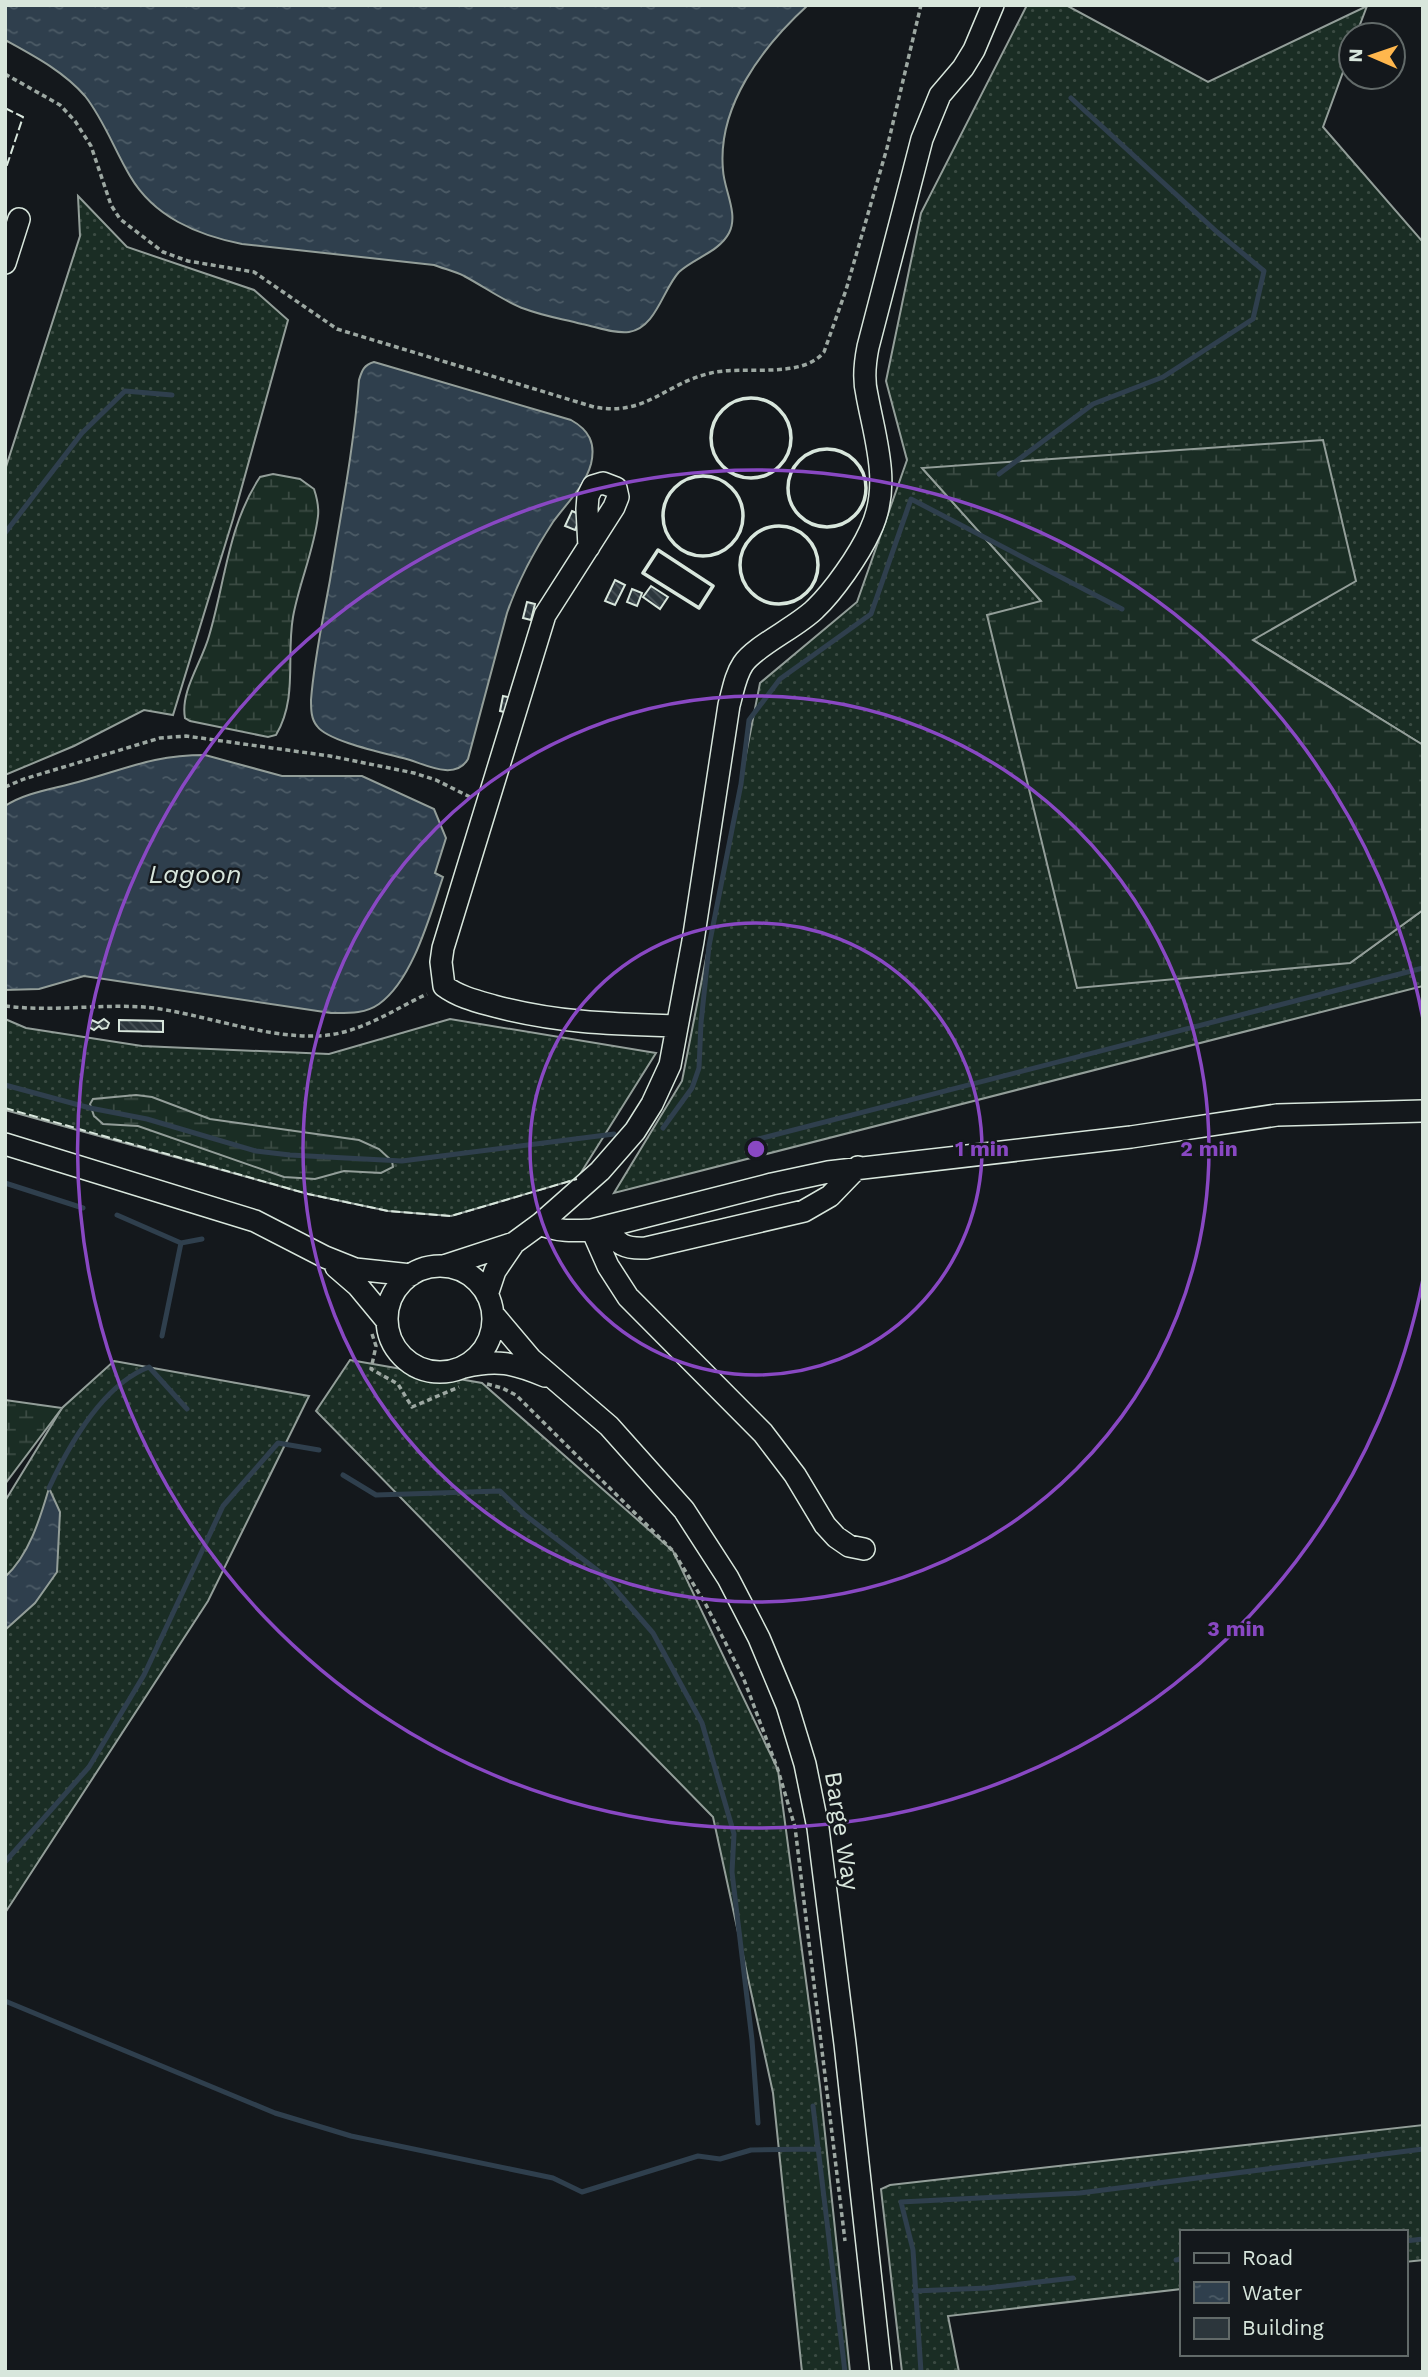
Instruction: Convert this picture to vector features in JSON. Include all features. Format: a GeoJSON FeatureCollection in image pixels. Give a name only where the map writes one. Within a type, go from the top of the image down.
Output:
{"type":"FeatureCollection","features":[{"type":"Feature","properties":{"kind":"street"},"geometry":{"type":"LineString","coordinates":[[379,1327],[398,1287],[411,1275],[514,1243],[540,1224],[600,1171],[635,1131],[665,1080],[677,1026],[736,678],[744,663],[754,653],[815,609],[831,591],[871,530],[877,510],[881,466],[866,394],[868,347],[906,195],[926,129],[940,95],[974,50],[993,5]]}},
{"type":"Feature","properties":{"kind":"street"},"geometry":{"type":"LineString","coordinates":[[5,263],[19,219]]}},
{"type":"Feature","properties":{"kind":"street"},"geometry":{"type":"LineString","coordinates":[[589,547],[545,615],[443,948],[441,962],[444,986],[465,998],[539,1017],[587,1023],[677,1026]]}},
{"type":"Feature","properties":{"kind":"street"},"geometry":{"type":"LineString","coordinates":[[540,1224],[565,1231],[600,1228],[795,1178],[858,1167],[1130,1137],[1278,1115],[1423,1111]]}},
{"type":"Feature","properties":{"kind":"street"},"geometry":{"type":"LineString","coordinates":[[5,1144],[255,1220],[325,1257],[355,1269],[411,1275]]}},
{"type":"Feature","properties":{"kind":"street"},"geometry":{"type":"LineString","coordinates":[[600,1228],[621,1245],[646,1248],[769,1220],[816,1206],[830,1196],[858,1167]]}},
{"type":"Feature","properties":{"kind":"street"},"geometry":{"type":"LineString","coordinates":[[600,1228],[608,1266],[628,1297],[763,1433],[794,1475],[825,1525],[836,1537],[849,1546],[864,1549]]}},
{"type":"Feature","properties":{"kind":"street"},"geometry":{"type":"LineString","coordinates":[[325,1257],[358,1286],[379,1327],[401,1355],[414,1365],[461,1377],[486,1346],[492,1331],[490,1304],[495,1271],[514,1243]]}},
{"type":"Feature","properties":{"kind":"street"},"geometry":{"type":"LineString","coordinates":[[444,1266],[461,1270],[476,1280],[490,1304]]}},
{"type":"Feature","properties":{"kind":"street","name":"Barge Way"},"geometry":{"type":"LineString","coordinates":[[490,1304],[519,1346],[608,1426],[684,1510],[715,1555],[745,1610],[787,1705],[805,1764],[821,1850],[881,2372]]}},
{"type":"Feature","properties":{"kind":"street","name":"Barge Way"},"geometry":{"type":"LineString","coordinates":[[461,1377],[497,1362],[528,1369],[553,1379]]}},
{"type":"Feature","properties":{"kind":"path"},"geometry":{"type":"LineString","coordinates":[[5,74],[60,105],[75,121],[91,146],[111,205],[120,219],[163,252],[188,261],[254,272],[337,329],[594,407],[623,410],[712,372],[807,365],[824,352],[842,302],[883,160],[921,5]]}},
{"type":"Feature","properties":{"kind":"path"},"geometry":{"type":"LineString","coordinates":[[5,788],[24,779],[80,762],[160,738],[178,736],[330,756],[414,773],[436,780],[488,805]]}},
{"type":"Feature","properties":{"kind":"path"},"geometry":{"type":"LineString","coordinates":[[5,1006],[51,1009],[156,1008],[254,1029],[302,1035],[328,1035],[361,1027],[444,986]]}},
{"type":"Feature","properties":{"kind":"path"},"geometry":{"type":"LineString","coordinates":[[379,1327],[371,1369],[398,1384],[412,1407],[461,1377]]}},
{"type":"Feature","properties":{"kind":"path"},"geometry":{"type":"LineString","coordinates":[[482,1383],[516,1395],[673,1551],[705,1603],[743,1677],[778,1770],[795,1827],[845,2245]]}},
{"type":"Feature","properties":{"kind":"green space"},"geometry":{"type":"Polygon","coordinates":[[[1027,5],[1066,5],[1208,82],[1367,6],[1361,21],[1337,21],[1337,88],[1323,127],[1423,242],[1423,745],[1253,640],[923,469],[1042,602],[988,616],[1350,963],[1423,910],[1423,986],[614,1193],[682,1081],[760,683],[857,602],[907,460],[886,381],[921,213],[1027,5]]]}},
{"type":"Feature","properties":{"kind":"green space"},"geometry":{"type":"Polygon","coordinates":[[[78,196],[127,247],[254,290],[288,320],[233,519],[173,715],[144,710],[74,746],[5,775],[5,470],[80,236],[78,196]]]}},
{"type":"Feature","properties":{"kind":"green space"},"geometry":{"type":"Polygon","coordinates":[[[1323,440],[1356,581],[1253,640],[1423,745],[1423,910],[1350,963],[1077,988],[987,615],[1041,601],[922,468],[1323,440]]]}},
{"type":"Feature","properties":{"kind":"green space"},"geometry":{"type":"Polygon","coordinates":[[[273,474],[300,479],[314,489],[318,513],[293,617],[287,707],[276,735],[268,737],[190,721],[185,718],[184,708],[189,687],[209,636],[241,515],[260,477],[273,474]]]}},
{"type":"Feature","properties":{"kind":"green space"},"geometry":{"type":"Polygon","coordinates":[[[5,1019],[26,1028],[142,1046],[329,1054],[450,1019],[656,1053],[577,1179],[451,1216],[388,1211],[308,1194],[5,1110],[5,1019]]]}},
{"type":"Feature","properties":{"kind":"green space"},"geometry":{"type":"Polygon","coordinates":[[[136,1095],[152,1097],[210,1119],[359,1140],[379,1149],[392,1161],[393,1167],[381,1173],[344,1171],[315,1179],[284,1177],[138,1126],[103,1124],[94,1116],[90,1104],[93,1099],[136,1095]]]}},
{"type":"Feature","properties":{"kind":"green space"},"geometry":{"type":"Polygon","coordinates":[[[350,1360],[482,1383],[673,1551],[778,1770],[820,2086],[850,2372],[802,2372],[773,2093],[713,1817],[316,1411],[350,1360]]]}},
{"type":"Feature","properties":{"kind":"green space"},"geometry":{"type":"Polygon","coordinates":[[[114,1361],[309,1396],[208,1601],[5,1913],[5,1501],[62,1408],[114,1361]]]}},
{"type":"Feature","properties":{"kind":"green space"},"geometry":{"type":"Polygon","coordinates":[[[5,1400],[62,1408],[5,1484],[5,1400]]]}},
{"type":"Feature","properties":{"kind":"green space"},"geometry":{"type":"Polygon","coordinates":[[[1423,2125],[1423,2260],[1407,2262],[1407,2230],[1180,2230],[1180,2289],[948,2316],[959,2372],[902,2372],[881,2189],[890,2185],[1423,2125]]]}},
{"type":"Feature","properties":{"kind":"water"},"geometry":{"type":"Polygon","coordinates":[[[5,5],[808,5],[760,58],[735,100],[727,123],[723,170],[732,210],[729,233],[713,250],[679,272],[646,323],[638,329],[623,332],[532,311],[509,302],[461,274],[434,265],[242,244],[209,235],[178,222],[151,203],[140,190],[85,96],[58,72],[5,40],[5,5]]]}},
{"type":"Feature","properties":{"kind":"water"},"geometry":{"type":"Polygon","coordinates":[[[374,362],[571,420],[587,433],[592,443],[591,464],[584,480],[546,533],[516,589],[507,613],[468,759],[456,769],[441,770],[346,742],[323,732],[315,723],[312,714],[314,670],[347,480],[359,380],[364,368],[374,362]]]}},
{"type":"Feature","properties":{"kind":"water","name":"Lagoon"},"geometry":{"type":"Polygon","coordinates":[[[205,755],[282,776],[362,776],[434,809],[446,838],[435,873],[443,877],[419,946],[402,979],[391,993],[368,1010],[331,1013],[84,976],[39,989],[5,990],[5,806],[31,794],[140,764],[170,757],[205,755]]]}},
{"type":"Feature","properties":{"kind":"water"},"geometry":{"type":"Polygon","coordinates":[[[49,1488],[60,1512],[57,1572],[35,1603],[5,1630],[5,1577],[27,1547],[49,1488]]]}},
{"type":"Feature","properties":{"kind":"building"},"geometry":{"type":"Polygon","coordinates":[[[572,511],[581,515],[575,530],[565,526],[572,511]]]}},
{"type":"Feature","properties":{"kind":"building"},"geometry":{"type":"Polygon","coordinates":[[[615,580],[625,585],[615,605],[605,601],[615,580]]]}},
{"type":"Feature","properties":{"kind":"building"},"geometry":{"type":"Polygon","coordinates":[[[651,586],[668,597],[660,609],[643,597],[651,586]]]}},
{"type":"Feature","properties":{"kind":"building"},"geometry":{"type":"Polygon","coordinates":[[[632,589],[642,593],[637,606],[627,602],[632,589]]]}},
{"type":"Feature","properties":{"kind":"building"},"geometry":{"type":"Polygon","coordinates":[[[527,602],[535,604],[531,620],[523,618],[527,602]]]}},
{"type":"Feature","properties":{"kind":"building"},"geometry":{"type":"Polygon","coordinates":[[[503,696],[512,698],[508,713],[500,711],[503,696]]]}},
{"type":"Feature","properties":{"kind":"building"},"geometry":{"type":"Polygon","coordinates":[[[104,1019],[109,1023],[107,1028],[102,1029],[99,1026],[94,1030],[89,1027],[92,1020],[98,1023],[104,1019]]]}},
{"type":"Feature","properties":{"kind":"building"},"geometry":{"type":"Polygon","coordinates":[[[119,1020],[163,1021],[163,1032],[119,1031],[119,1020]]]}},
{"type":"Feature","properties":{"kind":"waterway"},"geometry":{"type":"LineString","coordinates":[[999,474],[1093,404],[1163,377],[1253,319],[1264,271],[1217,232],[1071,98]]}},
{"type":"Feature","properties":{"kind":"waterway"},"geometry":{"type":"LineString","coordinates":[[5,533],[82,433],[125,391],[172,395]]}},
{"type":"Feature","properties":{"kind":"waterway"},"geometry":{"type":"LineString","coordinates":[[663,1128],[692,1088],[699,1068],[709,946],[741,784],[749,720],[780,679],[871,614],[911,499],[1122,609]]}},
{"type":"Feature","properties":{"kind":"waterway"},"geometry":{"type":"LineString","coordinates":[[751,1141],[1423,968]]}},
{"type":"Feature","properties":{"kind":"waterway"},"geometry":{"type":"LineString","coordinates":[[5,1085],[90,1108],[147,1119],[256,1151],[290,1155],[402,1161],[614,1134]]}},
{"type":"Feature","properties":{"kind":"waterway"},"geometry":{"type":"LineString","coordinates":[[5,1183],[83,1208]]}},
{"type":"Feature","properties":{"kind":"waterway"},"geometry":{"type":"LineString","coordinates":[[117,1215],[181,1243],[162,1336]]}},
{"type":"Feature","properties":{"kind":"waterway"},"geometry":{"type":"LineString","coordinates":[[181,1243],[202,1239]]}},
{"type":"Feature","properties":{"kind":"waterway"},"geometry":{"type":"LineString","coordinates":[[49,1488],[66,1453],[89,1418],[116,1387],[132,1376],[149,1367],[187,1409]]}},
{"type":"Feature","properties":{"kind":"waterway"},"geometry":{"type":"LineString","coordinates":[[5,1862],[89,1767],[144,1675],[223,1506],[278,1443],[319,1450]]}},
{"type":"Feature","properties":{"kind":"waterway"},"geometry":{"type":"LineString","coordinates":[[343,1475],[376,1495],[500,1491],[525,1515],[601,1573],[653,1633],[702,1723],[734,1834],[732,1872],[752,2040],[758,2123]]}},
{"type":"Feature","properties":{"kind":"waterway"},"geometry":{"type":"LineString","coordinates":[[5,2001],[275,2113],[351,2136],[553,2178],[582,2192],[698,2156],[720,2159],[751,2150],[819,2149]]}},
{"type":"Feature","properties":{"kind":"waterway"},"geometry":{"type":"LineString","coordinates":[[813,2106],[845,2372]]}},
{"type":"Feature","properties":{"kind":"waterway"},"geometry":{"type":"LineString","coordinates":[[921,2372],[913,2250],[901,2202],[1080,2193],[1423,2149]]}},
{"type":"Feature","properties":{"kind":"waterway"},"geometry":{"type":"LineString","coordinates":[[1407,2241],[1423,2239]]}},
{"type":"Feature","properties":{"kind":"waterway"},"geometry":{"type":"LineString","coordinates":[[1176,2260],[1180,2259]]}},
{"type":"Feature","properties":{"kind":"waterway"},"geometry":{"type":"LineString","coordinates":[[914,2291],[987,2288],[1073,2278]]}},
{"type":"Feature","properties":{"kind":"fence"},"geometry":{"type":"LineString","coordinates":[[5,108],[23,117],[5,171]]}},
{"type":"Feature","properties":{"kind":"fence"},"geometry":{"type":"LineString","coordinates":[[5,1108],[308,1194],[388,1211],[451,1216],[577,1179]]}},
{"type":"Feature","properties":{"kind":"wall"},"geometry":{"type":"LineString","coordinates":[[751,398],[766,401],[779,410],[788,423],[791,438],[788,453],[779,466],[766,475],[751,478],[736,475],[723,466],[714,453],[711,438],[714,423],[723,410],[736,401],[751,398]]}},
{"type":"Feature","properties":{"kind":"wall"},"geometry":{"type":"LineString","coordinates":[[827,449],[842,452],[855,460],[863,473],[866,488],[863,503],[855,516],[842,524],[827,527],[812,524],[799,516],[791,503],[788,488],[791,473],[799,460],[812,452],[827,449]]}},
{"type":"Feature","properties":{"kind":"wall"},"geometry":{"type":"LineString","coordinates":[[703,476],[718,479],[731,488],[740,501],[743,516],[740,531],[731,544],[718,553],[703,556],[688,553],[675,544],[666,531],[663,516],[666,501],[675,488],[688,479],[703,476]]}},
{"type":"Feature","properties":{"kind":"wall"},"geometry":{"type":"LineString","coordinates":[[771,526],[787,526],[801,532],[812,543],[818,557],[818,565],[818,573],[812,587],[801,598],[787,604],[771,604],[757,598],[746,587],[740,573],[740,557],[746,543],[757,532],[771,526]]}},
{"type":"Feature","properties":{"kind":"wall"},"geometry":{"type":"LineString","coordinates":[[658,550],[713,586],[699,608],[643,573],[658,550]]}}]}
